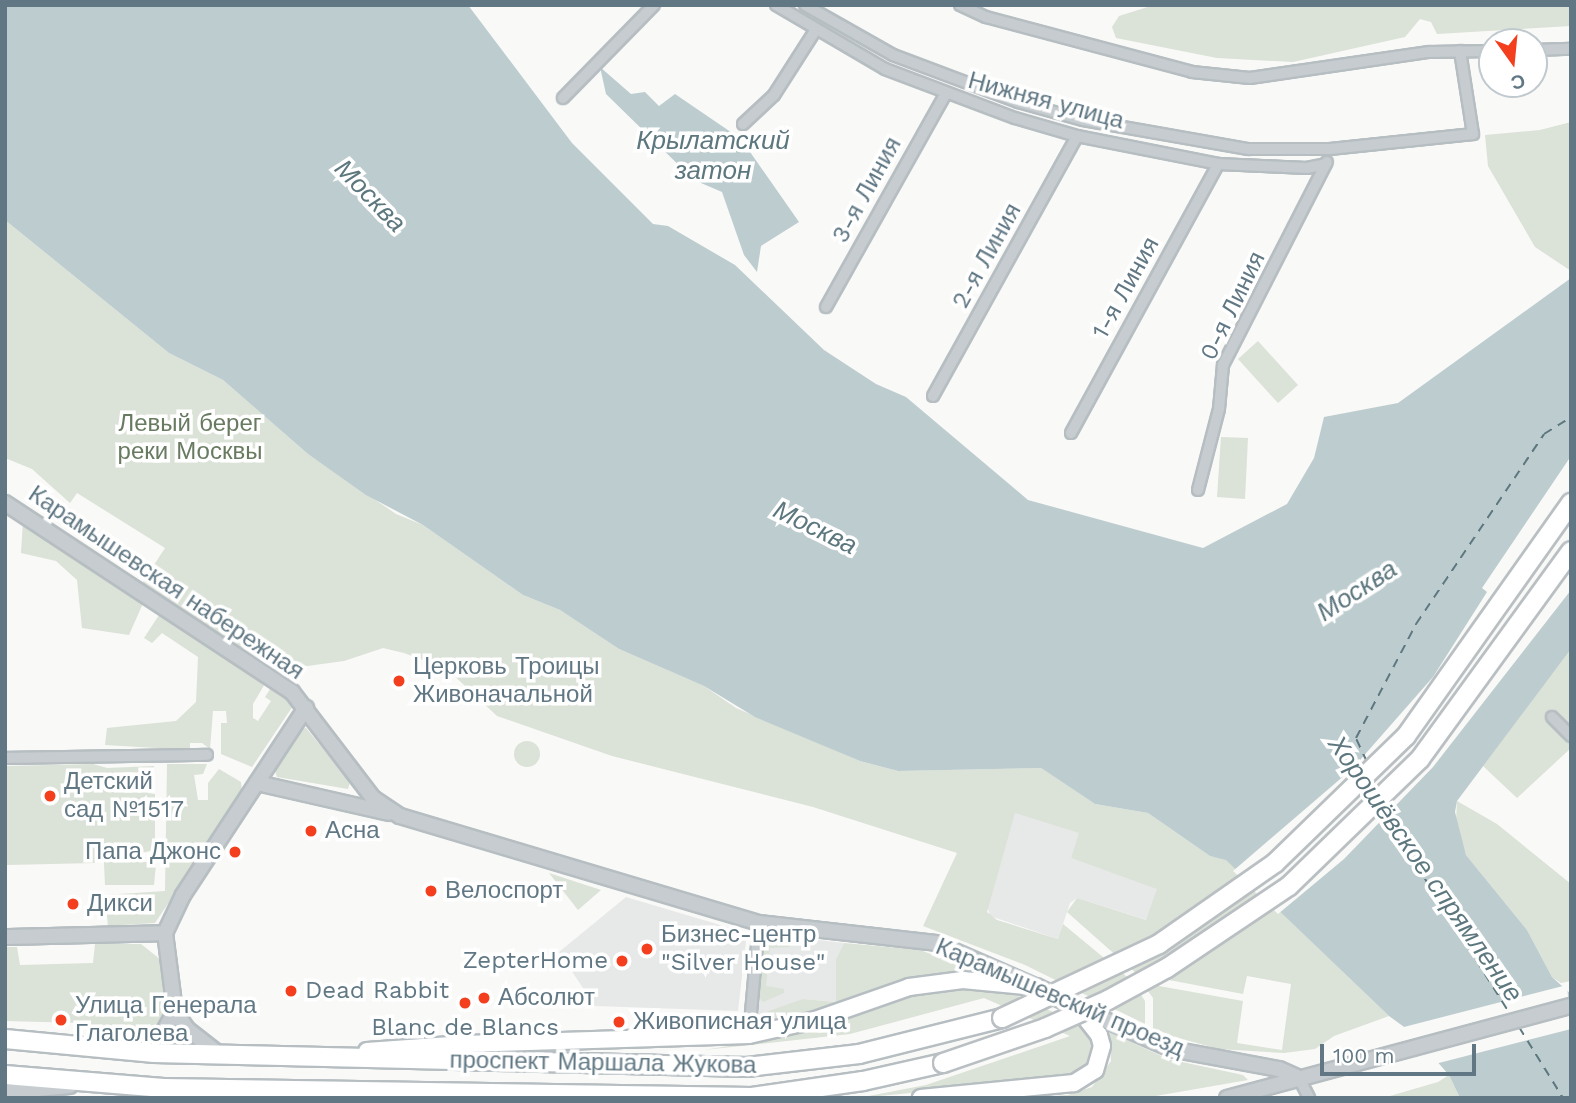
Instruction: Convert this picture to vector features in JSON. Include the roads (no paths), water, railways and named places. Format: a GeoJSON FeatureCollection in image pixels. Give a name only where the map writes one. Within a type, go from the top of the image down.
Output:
{"type":"FeatureCollection","features":[{"type":"Feature","properties":{"kind":"main road","name":"проспект Маршала Жукова"},"geometry":{"type":"LineString","coordinates":[[5,1039],[137,1052],[319,1055],[652,1068],[747,1067],[859,1054],[1002,1018],[1159,944],[1275,863],[1406,736],[1571,503]]}},
{"type":"Feature","properties":{"kind":"main road","name":"проспект Маршала Жукова"},"geometry":{"type":"LineString","coordinates":[[5,1075],[114,1085],[752,1097],[863,1082],[943,1063],[1045,1028],[1108,999],[1167,968],[1289,886],[1420,759],[1571,551]]}},
{"type":"Feature","properties":{"kind":"main road"},"geometry":{"type":"LineString","coordinates":[[319,1055],[465,1044],[749,1035],[815,1020],[926,984],[982,981],[1036,987]]}},
{"type":"Feature","properties":{"kind":"main road","name":"Карамышевский проезд"},"geometry":{"type":"LineString","coordinates":[[1036,987],[1077,1007]]}},
{"type":"Feature","properties":{"kind":"main road"},"geometry":{"type":"LineString","coordinates":[[921,1098],[1057,1085],[1085,1078],[1095,1070],[1102,1046],[1093,1024],[1077,1007]]}},
{"type":"Feature","properties":{"kind":"street"},"geometry":{"type":"LineString","coordinates":[[563,98],[654,5]]}},
{"type":"Feature","properties":{"kind":"street","name":"Нижняя улица"},"geometry":{"type":"LineString","coordinates":[[776,5],[815,32],[885,69],[945,95],[1077,136],[1218,164],[1307,168],[1326,164]]}},
{"type":"Feature","properties":{"kind":"street"},"geometry":{"type":"LineString","coordinates":[[806,5],[893,55],[951,81],[1044,110],[1219,146],[1330,149],[1473,134],[1460,51]]}},
{"type":"Feature","properties":{"kind":"street"},"geometry":{"type":"LineString","coordinates":[[960,5],[986,17],[1192,72],[1251,78],[1460,51],[1478,51]]}},
{"type":"Feature","properties":{"kind":"street"},"geometry":{"type":"LineString","coordinates":[[743,124],[774,95],[815,32]]}},
{"type":"Feature","properties":{"kind":"street"},"geometry":{"type":"LineString","coordinates":[[1548,50],[1571,49]]}},
{"type":"Feature","properties":{"kind":"street","name":"3-я Линия"},"geometry":{"type":"LineString","coordinates":[[826,307],[945,95]]}},
{"type":"Feature","properties":{"kind":"street","name":"2-я Линия"},"geometry":{"type":"LineString","coordinates":[[933,396],[1077,136]]}},
{"type":"Feature","properties":{"kind":"street","name":"0-я Линия"},"geometry":{"type":"LineString","coordinates":[[1198,490],[1219,409],[1223,365],[1326,164],[1330,149]]}},
{"type":"Feature","properties":{"kind":"street","name":"1-я Линия"},"geometry":{"type":"LineString","coordinates":[[1071,433],[1218,164]]}},
{"type":"Feature","properties":{"kind":"street","name":"Карамышевская набережная"},"geometry":{"type":"LineString","coordinates":[[5,503],[272,677],[306,708],[369,792],[397,814],[415,821]]}},
{"type":"Feature","properties":{"kind":"street"},"geometry":{"type":"LineString","coordinates":[[219,1054],[187,1029],[175,1011],[165,933],[183,895],[306,708]]}},
{"type":"Feature","properties":{"kind":"street"},"geometry":{"type":"LineString","coordinates":[[1552,717],[1571,736]]}},
{"type":"Feature","properties":{"kind":"street"},"geometry":{"type":"LineString","coordinates":[[5,758],[207,755]]}},
{"type":"Feature","properties":{"kind":"street"},"geometry":{"type":"LineString","coordinates":[[257,783],[397,814]]}},
{"type":"Feature","properties":{"kind":"street"},"geometry":{"type":"LineString","coordinates":[[347,805],[369,792]]}},
{"type":"Feature","properties":{"kind":"street","name":"Карамышевский проезд"},"geometry":{"type":"LineString","coordinates":[[415,821],[759,923],[883,936],[951,948],[1036,987]]}},
{"type":"Feature","properties":{"kind":"street"},"geometry":{"type":"LineString","coordinates":[[749,1035],[759,923]]}},
{"type":"Feature","properties":{"kind":"street"},"geometry":{"type":"LineString","coordinates":[[5,937],[165,933]]}},
{"type":"Feature","properties":{"kind":"street"},"geometry":{"type":"LineString","coordinates":[[1227,1098],[1571,1006]]}},
{"type":"Feature","properties":{"kind":"street","name":"Карамышевский проезд"},"geometry":{"type":"LineString","coordinates":[[1077,1007],[1171,1049],[1279,1069],[1299,1077]]}},
{"type":"Feature","properties":{"kind":"street"},"geometry":{"type":"LineString","coordinates":[[137,1052],[164,1031],[175,1011]]}},
{"type":"Feature","properties":{"kind":"street"},"geometry":{"type":"LineString","coordinates":[[1299,1077],[1309,1098]]}},
{"type":"Feature","properties":{"kind":"street"},"geometry":{"type":"LineString","coordinates":[[5,1092],[114,1085]]}},
{"type":"Feature","properties":{"kind":"water"},"geometry":{"type":"Polygon","coordinates":[[[5,5],[468,5],[572,143],[653,224],[668,226],[735,265],[824,350],[876,384],[906,397],[1028,500],[1203,548],[1287,504],[1314,458],[1324,417],[1398,403],[1571,278],[1571,649],[1457,801],[1455,812],[1466,855],[1527,930],[1552,977],[1571,994],[1571,1098],[1460,1098],[1449,1075],[1411,1032],[1389,1016],[1226,860],[1210,856],[1148,813],[1095,804],[1041,768],[898,771],[860,761],[755,717],[704,686],[619,649],[560,610],[523,595],[423,525],[366,495],[308,454],[223,380],[169,353],[5,220],[5,5]]]}},
{"type":"Feature","properties":{"kind":"water","name":"Крылатский затон"},"geometry":{"type":"Polygon","coordinates":[[[600,67],[631,94],[645,92],[659,106],[675,94],[741,139],[799,222],[761,246],[757,272],[744,255],[722,192],[694,180],[606,94],[600,67]]]}},
{"type":"Feature","properties":{"kind":"place","name":"Церковь Троицы Живоначальной"},"geometry":{"type":"Point","coordinates":[399,681]}},
{"type":"Feature","properties":{"kind":"place","name":"Детский сад №1517"},"geometry":{"type":"Point","coordinates":[50,796]}},
{"type":"Feature","properties":{"kind":"place","name":"Асна"},"geometry":{"type":"Point","coordinates":[311,831]}},
{"type":"Feature","properties":{"kind":"place","name":"Папа Джонс"},"geometry":{"type":"Point","coordinates":[235,852]}},
{"type":"Feature","properties":{"kind":"place","name":"Велоспорт"},"geometry":{"type":"Point","coordinates":[431,891]}},
{"type":"Feature","properties":{"kind":"place","name":"Дикси"},"geometry":{"type":"Point","coordinates":[73,904]}},
{"type":"Feature","properties":{"kind":"place","name":"Бизнес-центр \"Silver House\""},"geometry":{"type":"Point","coordinates":[647,949]}},
{"type":"Feature","properties":{"kind":"place","name":"ZepterHome"},"geometry":{"type":"Point","coordinates":[622,961]}},
{"type":"Feature","properties":{"kind":"place","name":"Dead Rabbit"},"geometry":{"type":"Point","coordinates":[291,991]}},
{"type":"Feature","properties":{"kind":"place","name":"Абсолют"},"geometry":{"type":"Point","coordinates":[484,998]}},
{"type":"Feature","properties":{"kind":"place","name":"Blanc de Blancs"},"geometry":{"type":"Point","coordinates":[465,1003]}},
{"type":"Feature","properties":{"kind":"place","name":"Улица Генерала Глаголева"},"geometry":{"type":"Point","coordinates":[61,1020]}},
{"type":"Feature","properties":{"kind":"place","name":"Живописная улица"},"geometry":{"type":"Point","coordinates":[619,1022]}},
{"type":"Feature","properties":{"kind":"water label","name":"Москва"},"geometry":{"type":"Point","coordinates":[370,196]}},
{"type":"Feature","properties":{"kind":"water label","name":"Москва"},"geometry":{"type":"Point","coordinates":[815,528]}},
{"type":"Feature","properties":{"kind":"water label","name":"Москва"},"geometry":{"type":"Point","coordinates":[1357,591]}},
{"type":"Feature","properties":{"kind":"water label","name":"Хорошёвское спрямление"},"geometry":{"type":"Point","coordinates":[1425,869]}},
{"type":"Feature","properties":{"kind":"park label","name":"Левый берег реки Москвы"},"geometry":{"type":"Point","coordinates":[190,438]}}]}
